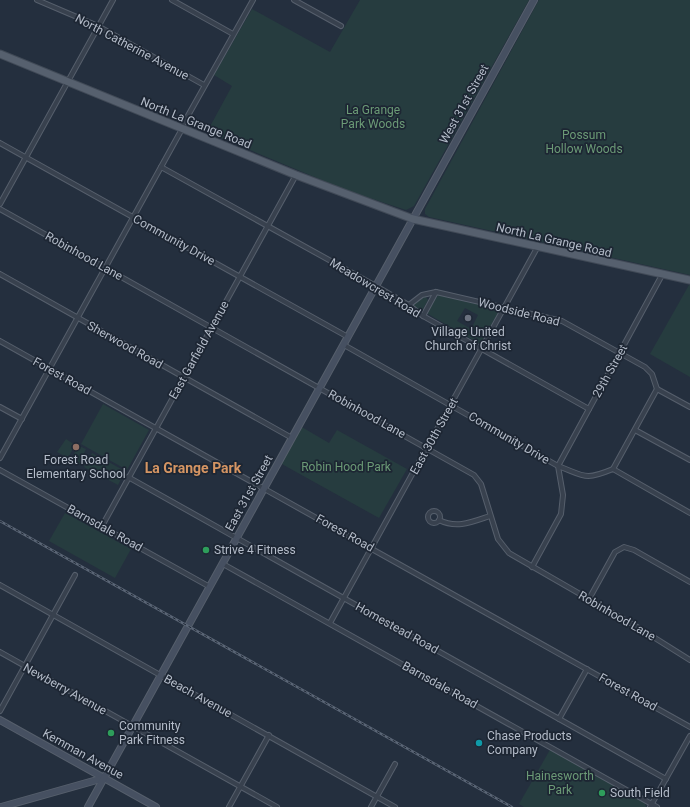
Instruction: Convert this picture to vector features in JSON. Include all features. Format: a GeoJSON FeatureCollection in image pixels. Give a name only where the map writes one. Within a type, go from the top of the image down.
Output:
{"type":"FeatureCollection","features":[{"type":"Feature","properties":{"kind":"main road","name":"West 31st Street"},"geometry":{"type":"LineString","coordinates":[[413,219],[534,0]]}},
{"type":"Feature","properties":{"kind":"main road","name":"North La Grange Road"},"geometry":{"type":"LineString","coordinates":[[0,54],[181,129],[385,210],[413,219],[537,248],[690,280]]}},
{"type":"Feature","properties":{"kind":"main road","name":"East 31st Street"},"geometry":{"type":"LineString","coordinates":[[88,807],[413,219]]}},
{"type":"Feature","properties":{"kind":"main road","name":"Kemman Avenue"},"geometry":{"type":"LineString","coordinates":[[0,720],[156,807]]}},
{"type":"Feature","properties":{"kind":"main road"},"geometry":{"type":"LineString","coordinates":[[1,807],[104,778]]}},
{"type":"Feature","properties":{"kind":"street","name":"North Catherine Avenue"},"geometry":{"type":"LineString","coordinates":[[37,0],[98,26],[204,85]]}},
{"type":"Feature","properties":{"kind":"street"},"geometry":{"type":"LineString","coordinates":[[0,204],[113,0]]}},
{"type":"Feature","properties":{"kind":"street"},"geometry":{"type":"LineString","coordinates":[[172,0],[233,34]]}},
{"type":"Feature","properties":{"kind":"street"},"geometry":{"type":"LineString","coordinates":[[0,458],[161,167],[204,85],[253,0]]}},
{"type":"Feature","properties":{"kind":"street"},"geometry":{"type":"LineString","coordinates":[[294,0],[341,26]]}},
{"type":"Feature","properties":{"kind":"street","name":"Community Drive"},"geometry":{"type":"LineString","coordinates":[[0,143],[348,338]]}},
{"type":"Feature","properties":{"kind":"street","name":"Meadowcrest Road"},"geometry":{"type":"LineString","coordinates":[[161,167],[376,286],[408,305],[423,316],[590,408]]}},
{"type":"Feature","properties":{"kind":"street","name":"East Garfield Avenue"},"geometry":{"type":"LineString","coordinates":[[102,526],[296,175]]}},
{"type":"Feature","properties":{"kind":"street","name":"Robinhood Lane"},"geometry":{"type":"LineString","coordinates":[[0,209],[478,477],[495,531],[503,546],[518,559],[690,658]]}},
{"type":"Feature","properties":{"kind":"street","name":"East 30th Street"},"geometry":{"type":"LineString","coordinates":[[330,623],[428,448],[537,248]]}},
{"type":"Feature","properties":{"kind":"street","name":"Sherwood Road"},"geometry":{"type":"LineString","coordinates":[[0,274],[292,438]]}},
{"type":"Feature","properties":{"kind":"street","name":"29th Street"},"geometry":{"type":"LineString","coordinates":[[558,466],[662,275]]}},
{"type":"Feature","properties":{"kind":"street"},"geometry":{"type":"LineString","coordinates":[[408,305],[422,295],[436,292]]}},
{"type":"Feature","properties":{"kind":"street"},"geometry":{"type":"LineString","coordinates":[[423,316],[436,292]]}},
{"type":"Feature","properties":{"kind":"street","name":"Woodside Road"},"geometry":{"type":"LineString","coordinates":[[436,292],[562,321],[645,367],[652,374],[657,389]]}},
{"type":"Feature","properties":{"kind":"street","name":"Forest Road"},"geometry":{"type":"LineString","coordinates":[[0,341],[690,727]]}},
{"type":"Feature","properties":{"kind":"street","name":"Community Drive"},"geometry":{"type":"LineString","coordinates":[[344,345],[558,466],[563,496],[561,514],[532,567]]}},
{"type":"Feature","properties":{"kind":"street"},"geometry":{"type":"LineString","coordinates":[[558,466],[588,478],[613,469],[657,389],[690,407]]}},
{"type":"Feature","properties":{"kind":"street"},"geometry":{"type":"LineString","coordinates":[[0,407],[22,419]]}},
{"type":"Feature","properties":{"kind":"street"},"geometry":{"type":"LineString","coordinates":[[635,430],[690,460]]}},
{"type":"Feature","properties":{"kind":"street"},"geometry":{"type":"LineString","coordinates":[[613,469],[690,513]]}},
{"type":"Feature","properties":{"kind":"street","name":"Barnsdale Road"},"geometry":{"type":"LineString","coordinates":[[0,470],[210,587]]}},
{"type":"Feature","properties":{"kind":"street","name":"Homestead Road"},"geometry":{"type":"LineString","coordinates":[[128,477],[666,779]]}},
{"type":"Feature","properties":{"kind":"street"},"geometry":{"type":"LineString","coordinates":[[439,520],[449,525],[460,525],[490,516]]}},
{"type":"Feature","properties":{"kind":"street"},"geometry":{"type":"LineString","coordinates":[[589,599],[615,552],[624,547],[634,550],[690,582]]}},
{"type":"Feature","properties":{"kind":"street","name":"Barnsdale Road"},"geometry":{"type":"LineString","coordinates":[[223,564],[330,623],[651,806],[657,807]]}},
{"type":"Feature","properties":{"kind":"street"},"geometry":{"type":"LineString","coordinates":[[0,711],[75,575]]}},
{"type":"Feature","properties":{"kind":"street","name":"Beach Avenue"},"geometry":{"type":"LineString","coordinates":[[0,585],[396,807]]}},
{"type":"Feature","properties":{"kind":"street","name":"Newberry Avenue"},"geometry":{"type":"LineString","coordinates":[[0,652],[277,807]]}},
{"type":"Feature","properties":{"kind":"street"},"geometry":{"type":"LineString","coordinates":[[559,719],[587,669]]}},
{"type":"Feature","properties":{"kind":"street"},"geometry":{"type":"LineString","coordinates":[[229,807],[269,735]]}},
{"type":"Feature","properties":{"kind":"street"},"geometry":{"type":"LineString","coordinates":[[651,806],[690,736]]}},
{"type":"Feature","properties":{"kind":"street"},"geometry":{"type":"LineString","coordinates":[[370,807],[395,764]]}},
{"type":"Feature","properties":{"kind":"green space","name":"La Grange Park Woods"},"geometry":{"type":"Polygon","coordinates":[[[360,0],[529,0],[414,206],[406,210],[348,191],[207,132],[232,86],[214,75],[252,9],[330,52],[360,0]]]}},
{"type":"Feature","properties":{"kind":"green space","name":"Possum Hollow Woods"},"geometry":{"type":"Polygon","coordinates":[[[539,0],[690,0],[690,275],[429,217],[425,214],[425,209],[539,0]]]}},
{"type":"Feature","properties":{"kind":"green space"},"geometry":{"type":"Polygon","coordinates":[[[690,285],[690,377],[650,354],[690,285]]]}},
{"type":"Feature","properties":{"kind":"green space"},"geometry":{"type":"Polygon","coordinates":[[[438,295],[497,309],[498,313],[481,343],[478,343],[427,312],[438,295]],[[465,308],[457,321],[471,329],[478,315],[465,308]]]}},
{"type":"Feature","properties":{"kind":"green space"},"geometry":{"type":"Polygon","coordinates":[[[423,297],[426,297],[428,300],[423,309],[419,310],[414,307],[413,303],[423,297]]]}},
{"type":"Feature","properties":{"kind":"green space"},"geometry":{"type":"Polygon","coordinates":[[[103,404],[149,430],[127,470],[81,444],[103,404]]]}},
{"type":"Feature","properties":{"kind":"green space","name":"Robin Hood Park"},"geometry":{"type":"Polygon","coordinates":[[[300,426],[329,443],[337,430],[407,469],[379,518],[280,463],[300,426]]]}},
{"type":"Feature","properties":{"kind":"green space"},"geometry":{"type":"Polygon","coordinates":[[[66,439],[75,445],[68,458],[57,452],[66,439]]]}},
{"type":"Feature","properties":{"kind":"green space"},"geometry":{"type":"Polygon","coordinates":[[[79,446],[86,449],[82,457],[85,460],[82,464],[72,462],[71,458],[79,446]]]}},
{"type":"Feature","properties":{"kind":"green space"},"geometry":{"type":"Polygon","coordinates":[[[92,453],[125,471],[118,485],[84,467],[92,453]]]}},
{"type":"Feature","properties":{"kind":"green space"},"geometry":{"type":"Polygon","coordinates":[[[65,513],[131,549],[115,578],[49,541],[65,513]]]}},
{"type":"Feature","properties":{"kind":"green space","name":"Hainesworth Park"},"geometry":{"type":"Polygon","coordinates":[[[551,748],[645,803],[646,807],[524,807],[519,804],[551,748]]]}},
{"type":"Feature","properties":{"kind":"railway"},"geometry":{"type":"LineString","coordinates":[[0,521],[512,807]]}},
{"type":"Feature","properties":{"kind":"place","name":"Village United Church of Christ"},"geometry":{"type":"Point","coordinates":[468,318]}},
{"type":"Feature","properties":{"kind":"place","name":"Forest Road Elementary School"},"geometry":{"type":"Point","coordinates":[76,447]}},
{"type":"Feature","properties":{"kind":"place","name":"Strive 4 Fitness"},"geometry":{"type":"Point","coordinates":[206,550]}},
{"type":"Feature","properties":{"kind":"place","name":"Community Park Fitness"},"geometry":{"type":"Point","coordinates":[111,733]}},
{"type":"Feature","properties":{"kind":"place","name":"Chase Products Company"},"geometry":{"type":"Point","coordinates":[479,743]}},
{"type":"Feature","properties":{"kind":"place","name":"South Field"},"geometry":{"type":"Point","coordinates":[602,793]}},
{"type":"Feature","properties":{"kind":"district","name":"La Grange Park"},"geometry":{"type":"Point","coordinates":[193,468]}}]}
